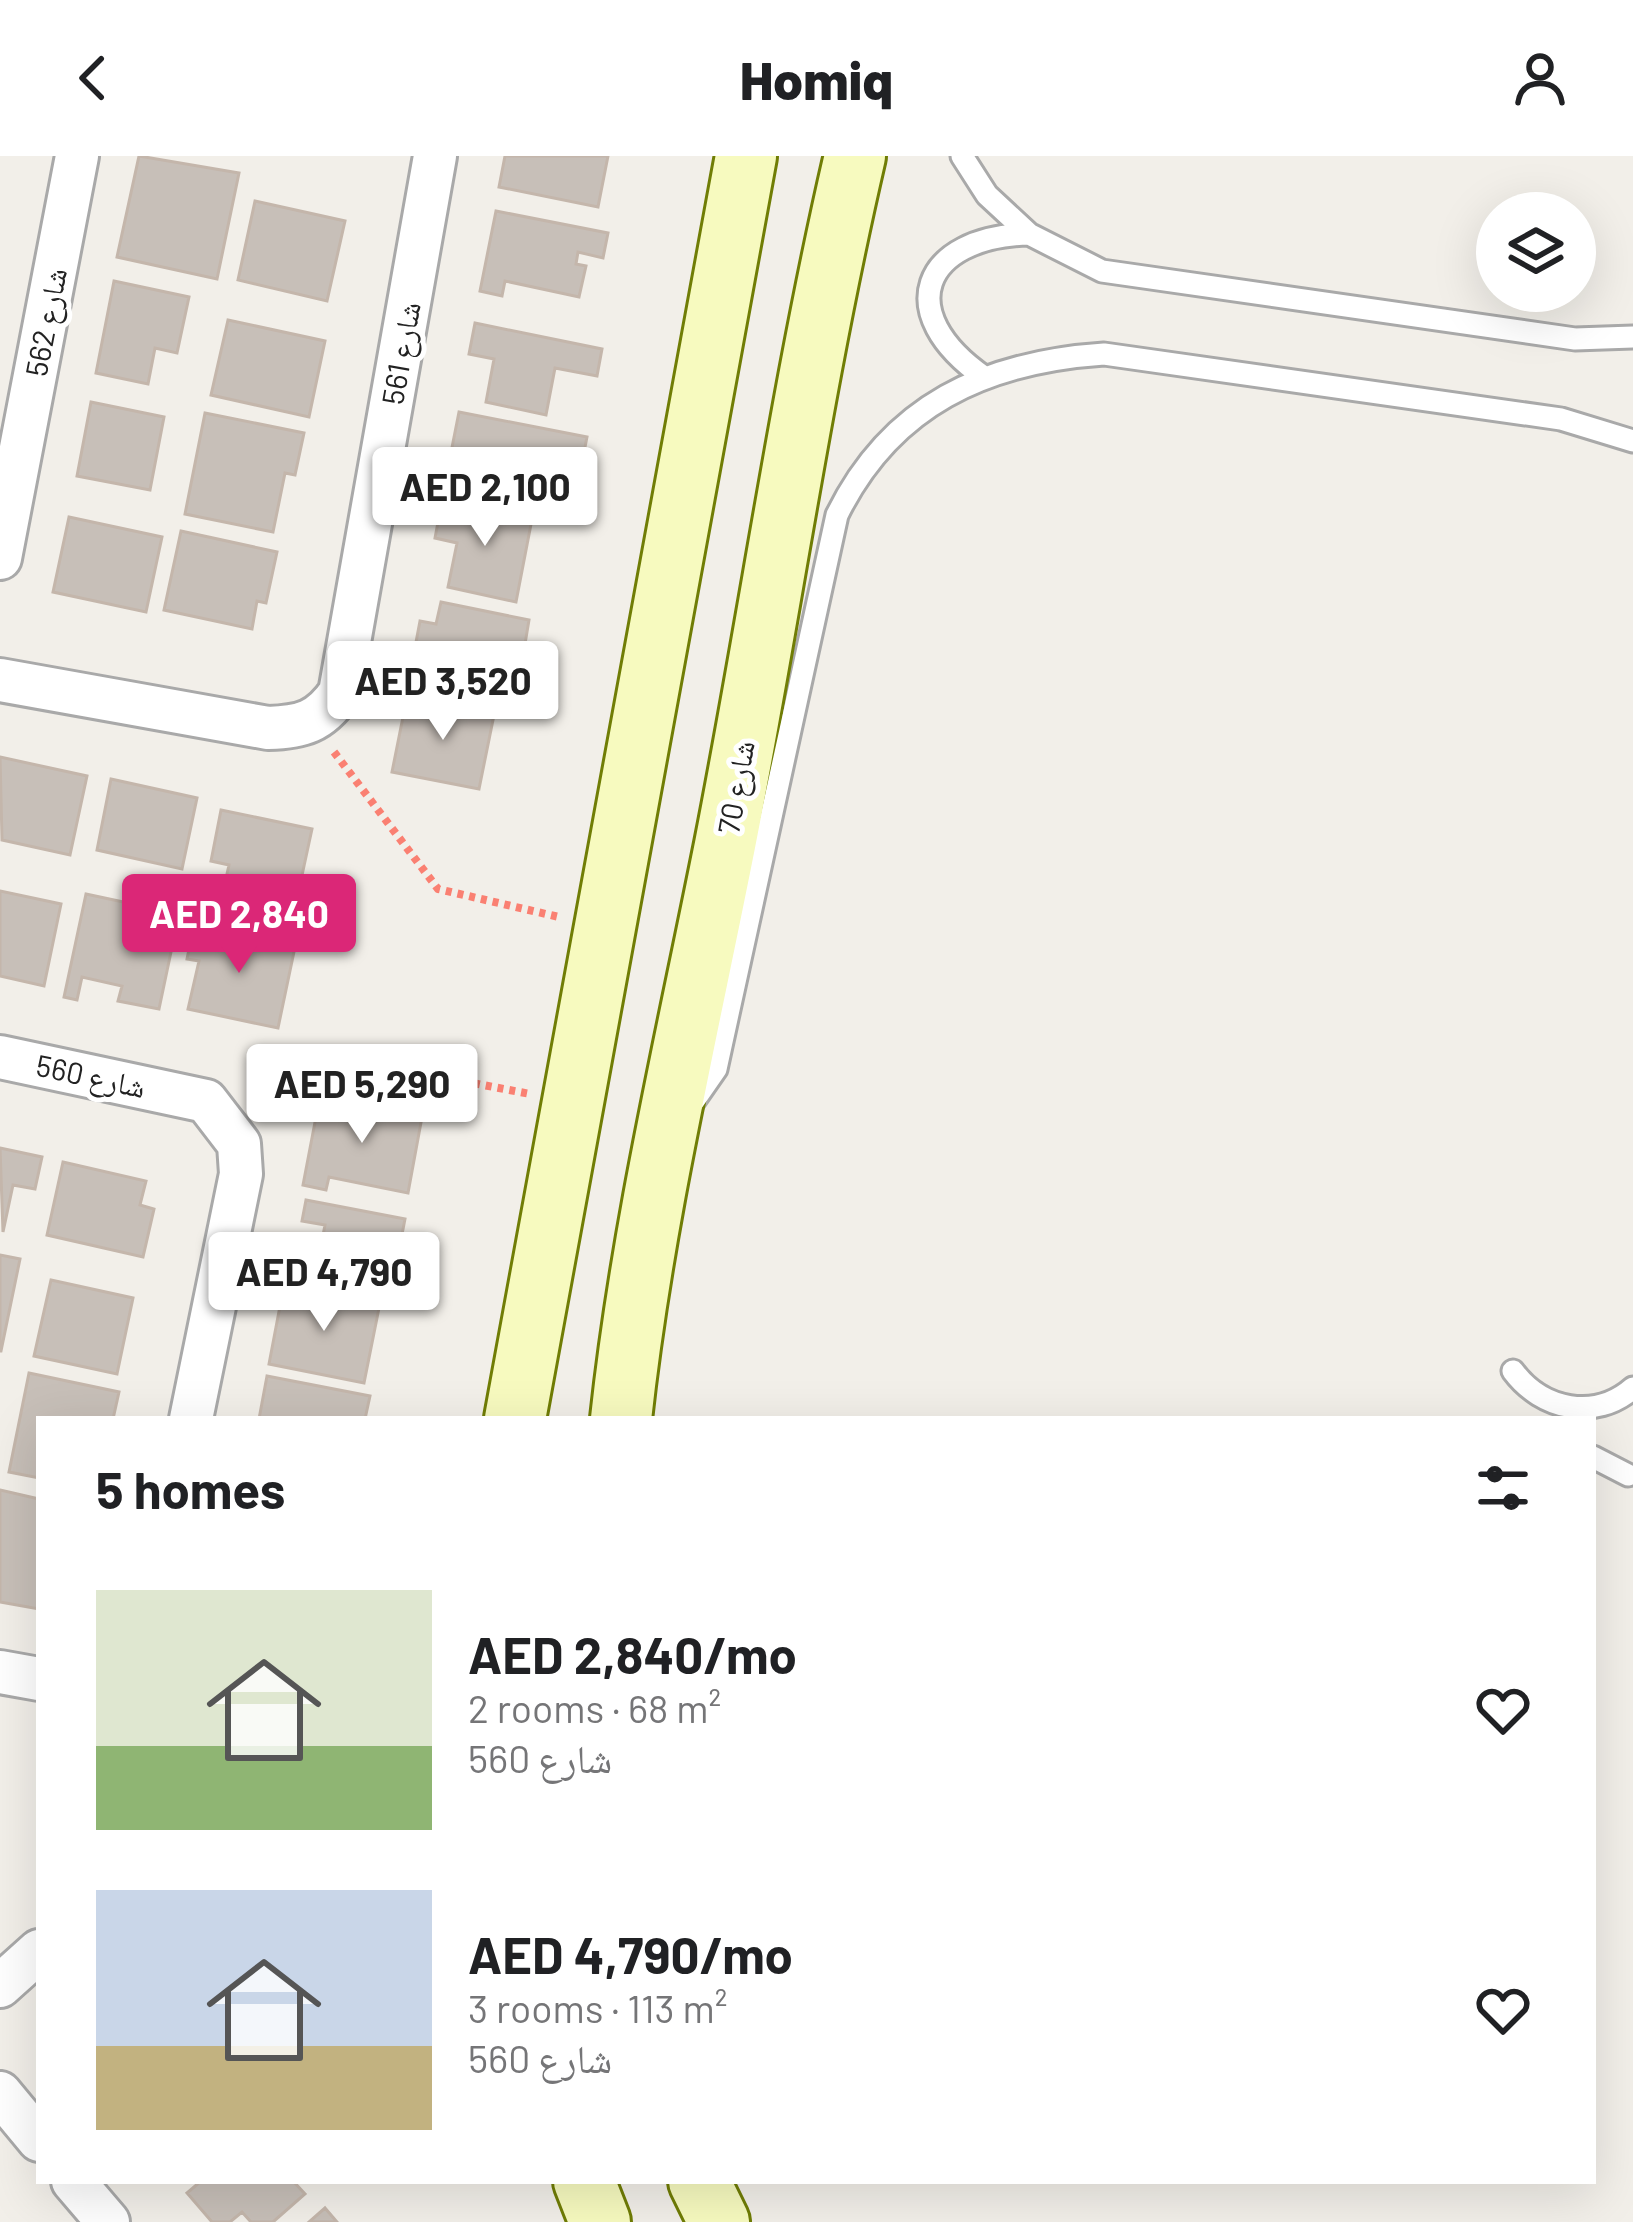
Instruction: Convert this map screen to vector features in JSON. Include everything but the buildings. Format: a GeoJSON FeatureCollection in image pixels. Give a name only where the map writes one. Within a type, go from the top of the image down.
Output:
{"type":"FeatureCollection","features":[{"type":"Feature","properties":{"kind":"main road"},"geometry":{"type":"LineString","coordinates":[[516,1416],[746,156]]}},
{"type":"Feature","properties":{"kind":"main road","name":"شارع 70"},"geometry":{"type":"LineString","coordinates":[[621,1416],[637,1273],[726,842],[823,294],[855,156]]}},
{"type":"Feature","properties":{"kind":"main road"},"geometry":{"type":"LineString","coordinates":[[585,2184],[600,2222]]}},
{"type":"Feature","properties":{"kind":"main road"},"geometry":{"type":"LineString","coordinates":[[700,2184],[718,2222]]}},
{"type":"Feature","properties":{"kind":"street","name":"شارع 562"},"geometry":{"type":"LineString","coordinates":[[0,558],[77,156]]}},
{"type":"Feature","properties":{"kind":"street","name":"شارع 561"},"geometry":{"type":"LineString","coordinates":[[312,723],[340,693],[435,156]]}},
{"type":"Feature","properties":{"kind":"street"},"geometry":{"type":"LineString","coordinates":[[0,680],[268,728],[312,723]]}},
{"type":"Feature","properties":{"kind":"street","name":"شارع 560"},"geometry":{"type":"LineString","coordinates":[[0,1057],[206,1101],[225,1120]]}},
{"type":"Feature","properties":{"kind":"street"},"geometry":{"type":"LineString","coordinates":[[192,1416],[241,1174],[238,1144],[225,1120]]}},
{"type":"Feature","properties":{"kind":"street"},"geometry":{"type":"LineString","coordinates":[[0,1672],[36,1678]]}},
{"type":"Feature","properties":{"kind":"street"},"geometry":{"type":"LineString","coordinates":[[0,1986],[36,1954]]}},
{"type":"Feature","properties":{"kind":"street"},"geometry":{"type":"LineString","coordinates":[[0,2093],[36,2136]]}},
{"type":"Feature","properties":{"kind":"street"},"geometry":{"type":"LineString","coordinates":[[76,2184],[108,2222]]}},
{"type":"Feature","properties":{"kind":"lane"},"geometry":{"type":"LineString","coordinates":[[962,156],[987,194],[1029,233],[1102,271],[1575,339],[1633,337]]}},
{"type":"Feature","properties":{"kind":"lane"},"geometry":{"type":"LineString","coordinates":[[984,377],[940,336],[928,301],[936,267],[949,254],[992,235],[1029,233]]}},
{"type":"Feature","properties":{"kind":"lane"},"geometry":{"type":"LineString","coordinates":[[663,1145],[716,1070],[758,895],[819,575],[837,515],[861,466],[950,392],[1036,362],[1104,354],[1561,419],[1633,441]]}},
{"type":"Feature","properties":{"kind":"lane"},"geometry":{"type":"LineString","coordinates":[[1513,1371],[1523,1386],[1553,1404],[1588,1409],[1633,1388]]}},
{"type":"Feature","properties":{"kind":"lane"},"geometry":{"type":"LineString","coordinates":[[1596,1459],[1628,1475]]}},
{"type":"Feature","properties":{"kind":"path"},"geometry":{"type":"LineString","coordinates":[[312,723],[438,889],[602,926]]}},
{"type":"Feature","properties":{"kind":"path"},"geometry":{"type":"LineString","coordinates":[[225,1120],[321,1069],[352,1060],[572,1102]]}}]}
